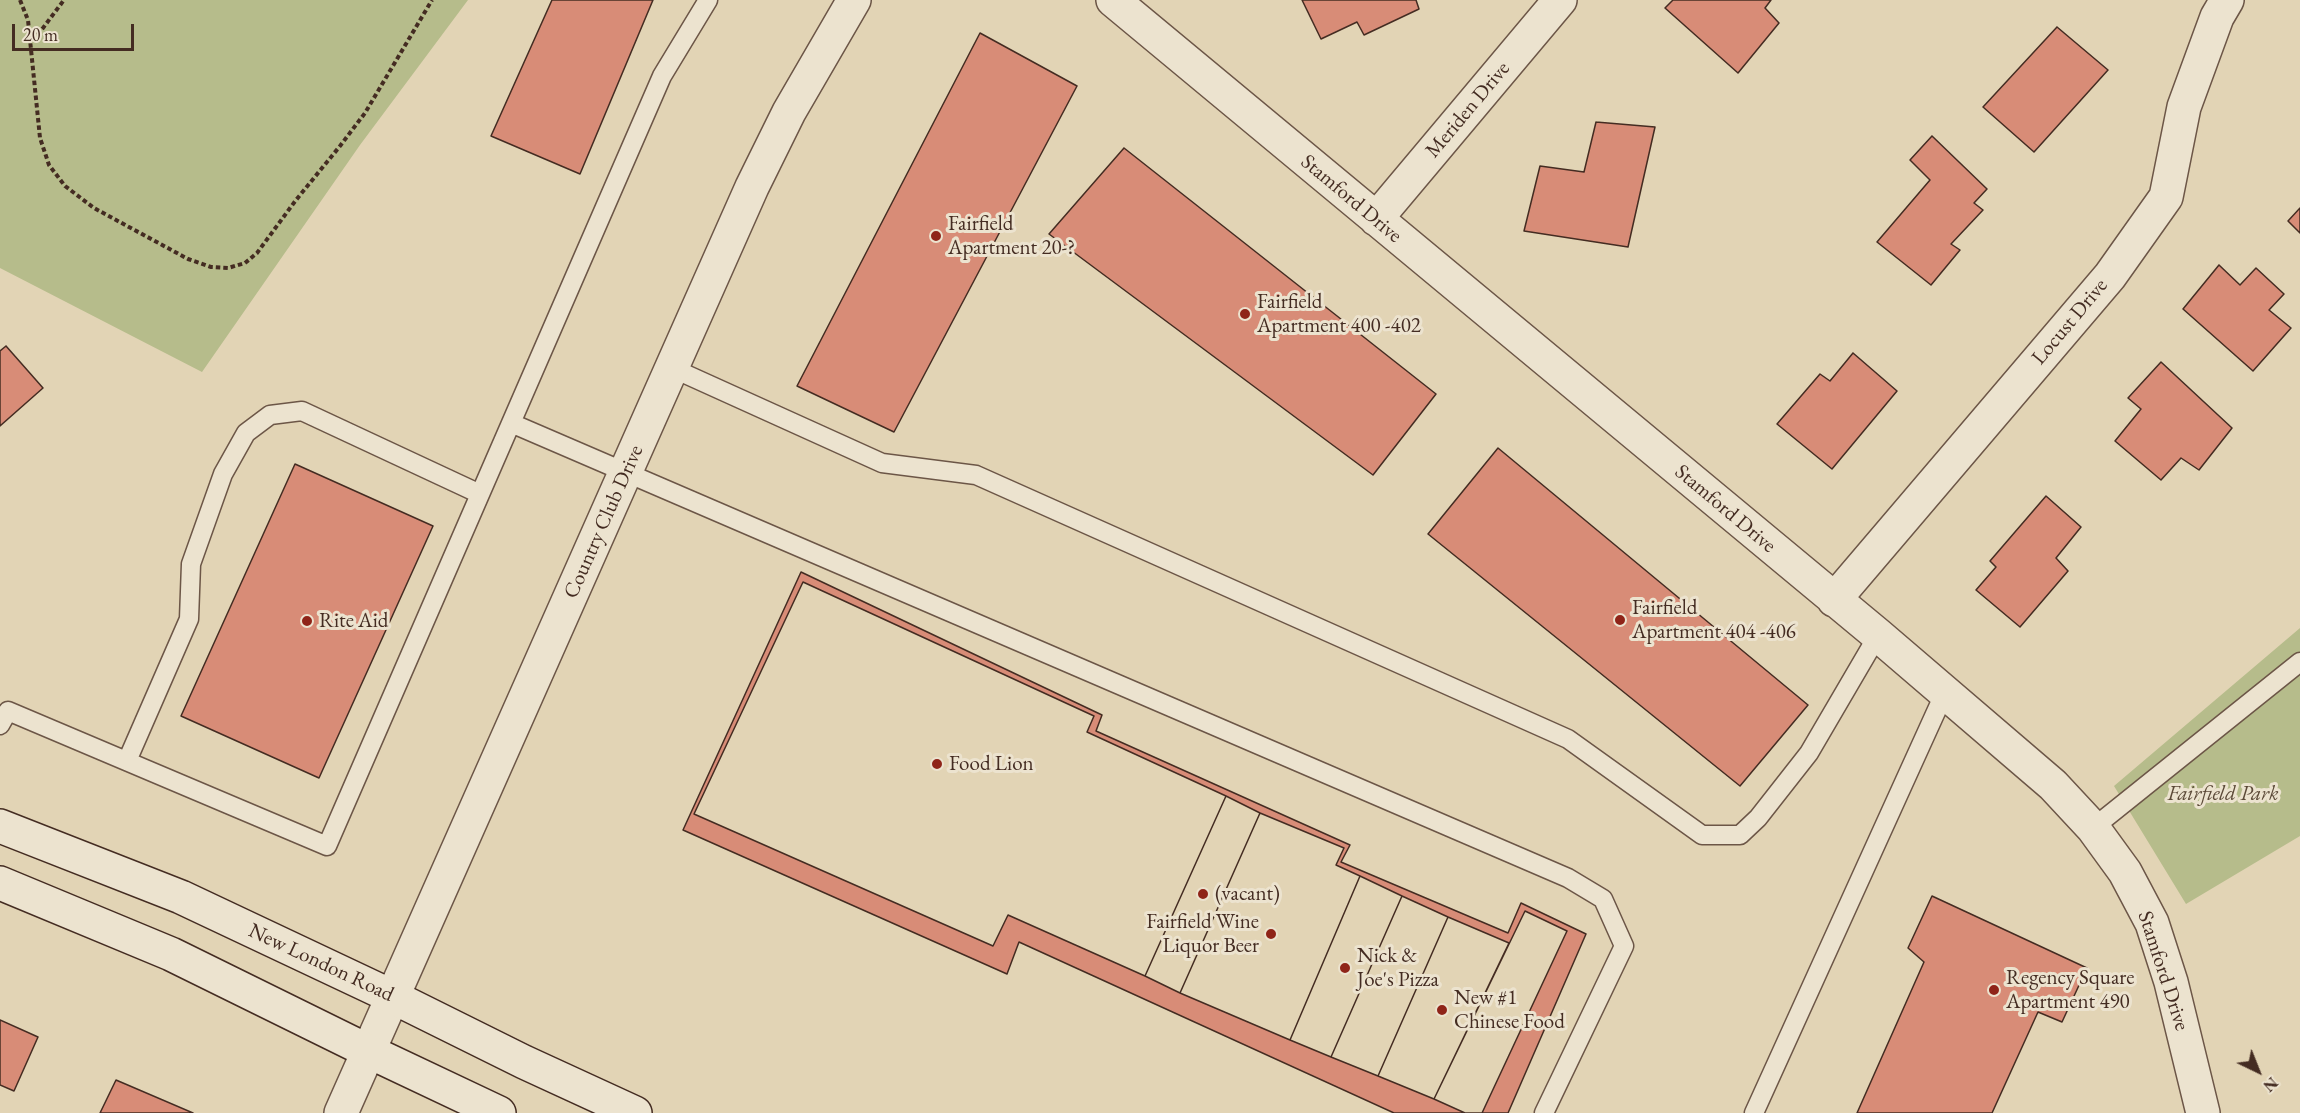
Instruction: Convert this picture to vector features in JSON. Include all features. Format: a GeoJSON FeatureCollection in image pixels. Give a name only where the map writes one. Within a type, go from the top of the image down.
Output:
{"type":"FeatureCollection","features":[{"type":"Feature","properties":{"kind":"street","name":"Country Club Drive"},"geometry":{"type":"LineString","coordinates":[[341,1113],[752,187],[789,112],[854,0]]}},
{"type":"Feature","properties":{"kind":"street","name":"Stamford Drive"},"geometry":{"type":"LineString","coordinates":[[1113,0],[1878,635],[2053,786],[2093,828],[2125,872],[2152,923],[2171,982],[2203,1113]]}},
{"type":"Feature","properties":{"kind":"street","name":"Meriden Drive"},"geometry":{"type":"LineString","coordinates":[[1376,219],[1560,0]]}},
{"type":"Feature","properties":{"kind":"street","name":"Locust Drive"},"geometry":{"type":"LineString","coordinates":[[1834,600],[2110,276],[2166,196],[2184,107],[2217,17],[2227,0]]}},
{"type":"Feature","properties":{"kind":"street","name":"New London Road"},"geometry":{"type":"LineString","coordinates":[[0,826],[181,897],[635,1113]]}},
{"type":"Feature","properties":{"kind":"street"},"geometry":{"type":"LineString","coordinates":[[0,884],[171,954],[499,1113]]}},
{"type":"Feature","properties":{"kind":"lane"},"geometry":{"type":"LineString","coordinates":[[0,725],[8,711],[327,846],[662,76],[708,0]]}},
{"type":"Feature","properties":{"kind":"lane"},"geometry":{"type":"LineString","coordinates":[[672,368],[882,464],[975,475],[1568,739],[1702,835],[1740,835],[1758,818],[1809,753],[1878,635]]}},
{"type":"Feature","properties":{"kind":"lane"},"geometry":{"type":"LineString","coordinates":[[127,761],[189,619],[191,564],[224,474],[246,433],[270,415],[302,411],[480,494]]}},
{"type":"Feature","properties":{"kind":"lane"},"geometry":{"type":"LineString","coordinates":[[511,423],[1568,878],[1603,899],[1624,946],[1545,1113]]}},
{"type":"Feature","properties":{"kind":"lane"},"geometry":{"type":"LineString","coordinates":[[2093,828],[2300,662]]}},
{"type":"Feature","properties":{"kind":"lane"},"geometry":{"type":"LineString","coordinates":[[1754,1113],[1945,692]]}},
{"type":"Feature","properties":{"kind":"path"},"geometry":{"type":"LineString","coordinates":[[20,0],[28,20],[31,39],[40,138],[49,165],[65,186],[94,208],[180,254],[211,267],[228,268],[245,263],[257,253],[340,146],[365,113],[432,0]]}},
{"type":"Feature","properties":{"kind":"path"},"geometry":{"type":"LineString","coordinates":[[31,39],[64,0]]}},
{"type":"Feature","properties":{"kind":"green space"},"geometry":{"type":"Polygon","coordinates":[[[0,0],[468,0],[360,145],[202,372],[0,268],[0,0]]]}},
{"type":"Feature","properties":{"kind":"green space","name":"Fairfield Park"},"geometry":{"type":"Polygon","coordinates":[[[2300,628],[2300,836],[2186,904],[2114,786],[2300,628]]]}},
{"type":"Feature","properties":{"kind":"building"},"geometry":{"type":"Polygon","coordinates":[[[552,0],[653,0],[580,174],[491,136],[552,0]]]}},
{"type":"Feature","properties":{"kind":"building"},"geometry":{"type":"Polygon","coordinates":[[[1302,0],[1416,0],[1419,9],[1364,35],[1357,22],[1321,39],[1302,0]]]}},
{"type":"Feature","properties":{"kind":"building"},"geometry":{"type":"Polygon","coordinates":[[[1673,0],[1771,0],[1765,8],[1779,23],[1738,73],[1665,8],[1673,0]]]}},
{"type":"Feature","properties":{"kind":"building"},"geometry":{"type":"Polygon","coordinates":[[[2057,27],[2108,70],[2034,152],[1983,107],[2057,27]]]}},
{"type":"Feature","properties":{"kind":"building","name":"Fairfield Apartment 20-?"},"geometry":{"type":"Polygon","coordinates":[[[980,33],[1077,86],[894,432],[797,386],[980,33]]]}},
{"type":"Feature","properties":{"kind":"building"},"geometry":{"type":"Polygon","coordinates":[[[1596,122],[1655,127],[1628,247],[1524,231],[1540,166],[1584,172],[1596,122]]]}},
{"type":"Feature","properties":{"kind":"building"},"geometry":{"type":"Polygon","coordinates":[[[1932,136],[1987,189],[1974,203],[1983,210],[1951,244],[1960,250],[1931,285],[1877,242],[1930,180],[1910,160],[1932,136]]]}},
{"type":"Feature","properties":{"kind":"building","name":"Fairfield Apartment 400 -402"},"geometry":{"type":"Polygon","coordinates":[[[1124,148],[1436,394],[1373,475],[1049,234],[1124,148]]]}},
{"type":"Feature","properties":{"kind":"building"},"geometry":{"type":"Polygon","coordinates":[[[2300,208],[2300,233],[2288,221],[2300,208]]]}},
{"type":"Feature","properties":{"kind":"building"},"geometry":{"type":"Polygon","coordinates":[[[2219,265],[2240,285],[2256,268],[2284,294],[2269,310],[2291,328],[2253,371],[2183,309],[2219,265]]]}},
{"type":"Feature","properties":{"kind":"building"},"geometry":{"type":"Polygon","coordinates":[[[6,346],[43,388],[0,426],[0,351],[6,346]]]}},
{"type":"Feature","properties":{"kind":"building"},"geometry":{"type":"Polygon","coordinates":[[[1853,353],[1897,391],[1832,469],[1777,424],[1820,374],[1830,381],[1853,353]]]}},
{"type":"Feature","properties":{"kind":"building"},"geometry":{"type":"Polygon","coordinates":[[[2161,362],[2232,428],[2199,470],[2181,458],[2161,480],[2115,441],[2141,409],[2128,398],[2161,362]]]}},
{"type":"Feature","properties":{"kind":"building","name":"Fairfield Apartment 404 -406"},"geometry":{"type":"Polygon","coordinates":[[[1498,448],[1808,705],[1740,786],[1428,534],[1498,448]]]}},
{"type":"Feature","properties":{"kind":"building","name":"Rite Aid"},"geometry":{"type":"Polygon","coordinates":[[[295,464],[433,526],[319,778],[181,716],[295,464]]]}},
{"type":"Feature","properties":{"kind":"building"},"geometry":{"type":"Polygon","coordinates":[[[2046,496],[2081,527],[2056,558],[2068,571],[2020,627],[1976,590],[1996,567],[1990,561],[2046,496]]]}},
{"type":"Feature","properties":{"kind":"building"},"geometry":{"type":"Polygon","coordinates":[[[801,572],[1102,715],[1096,731],[1350,845],[1341,862],[1508,933],[1521,903],[1586,934],[1508,1113],[1394,1113],[1019,942],[1007,974],[683,830],[801,572]]]}},
{"type":"Feature","properties":{"kind":"building","name":"Food Lion"},"geometry":{"type":"Polygon","coordinates":[[[803,582],[1094,716],[1087,732],[1226,796],[1145,976],[1008,915],[993,946],[694,814],[803,582]]]}},
{"type":"Feature","properties":{"kind":"building","name":"(vacant)"},"geometry":{"type":"Polygon","coordinates":[[[1226,796],[1260,813],[1180,993],[1145,976],[1226,796]]]}},
{"type":"Feature","properties":{"kind":"building","name":"Fairfield Wine Liquor Beer"},"geometry":{"type":"Polygon","coordinates":[[[1260,813],[1344,848],[1336,865],[1360,876],[1290,1040],[1180,993],[1260,813]]]}},
{"type":"Feature","properties":{"kind":"building","name":"Nick & Joe's Pizza"},"geometry":{"type":"Polygon","coordinates":[[[1360,876],[1402,896],[1331,1057],[1290,1040],[1360,876]]]}},
{"type":"Feature","properties":{"kind":"building"},"geometry":{"type":"Polygon","coordinates":[[[1402,896],[1448,917],[1378,1076],[1331,1057],[1402,896]]]}},
{"type":"Feature","properties":{"kind":"building","name":"Regency Square Apartment 490"},"geometry":{"type":"Polygon","coordinates":[[[1932,896],[2087,968],[2062,1022],[2038,1012],[1992,1113],[1857,1113],[1924,962],[1908,948],[1932,896]]]}},
{"type":"Feature","properties":{"kind":"building"},"geometry":{"type":"Polygon","coordinates":[[[1525,911],[1567,931],[1482,1113],[1465,1113],[1434,1099],[1525,911]]]}},
{"type":"Feature","properties":{"kind":"building","name":"New #1 Chinese Food"},"geometry":{"type":"Polygon","coordinates":[[[1448,917],[1509,943],[1434,1099],[1378,1076],[1448,917]]]}},
{"type":"Feature","properties":{"kind":"building"},"geometry":{"type":"Polygon","coordinates":[[[0,1020],[38,1037],[14,1091],[0,1085],[0,1020]]]}},
{"type":"Feature","properties":{"kind":"building"},"geometry":{"type":"Polygon","coordinates":[[[116,1080],[193,1113],[100,1113],[116,1080]]]}},
{"type":"Feature","properties":{"kind":"place","name":"Fairfield Apartment 20-?"},"geometry":{"type":"Point","coordinates":[936,236]}},
{"type":"Feature","properties":{"kind":"place","name":"Fairfield Apartment 400 -402"},"geometry":{"type":"Point","coordinates":[1245,314]}},
{"type":"Feature","properties":{"kind":"place","name":"Fairfield Apartment 404 -406"},"geometry":{"type":"Point","coordinates":[1620,620]}},
{"type":"Feature","properties":{"kind":"place","name":"Rite Aid"},"geometry":{"type":"Point","coordinates":[307,621]}},
{"type":"Feature","properties":{"kind":"place","name":"Food Lion"},"geometry":{"type":"Point","coordinates":[937,764]}},
{"type":"Feature","properties":{"kind":"place","name":"(vacant)"},"geometry":{"type":"Point","coordinates":[1203,894]}},
{"type":"Feature","properties":{"kind":"place","name":"Fairfield Wine Liquor Beer"},"geometry":{"type":"Point","coordinates":[1271,934]}},
{"type":"Feature","properties":{"kind":"place","name":"Nick & Joe's Pizza"},"geometry":{"type":"Point","coordinates":[1345,968]}},
{"type":"Feature","properties":{"kind":"place","name":"Regency Square Apartment 490"},"geometry":{"type":"Point","coordinates":[1994,990]}},
{"type":"Feature","properties":{"kind":"place","name":"New #1 Chinese Food"},"geometry":{"type":"Point","coordinates":[1442,1010]}}]}
